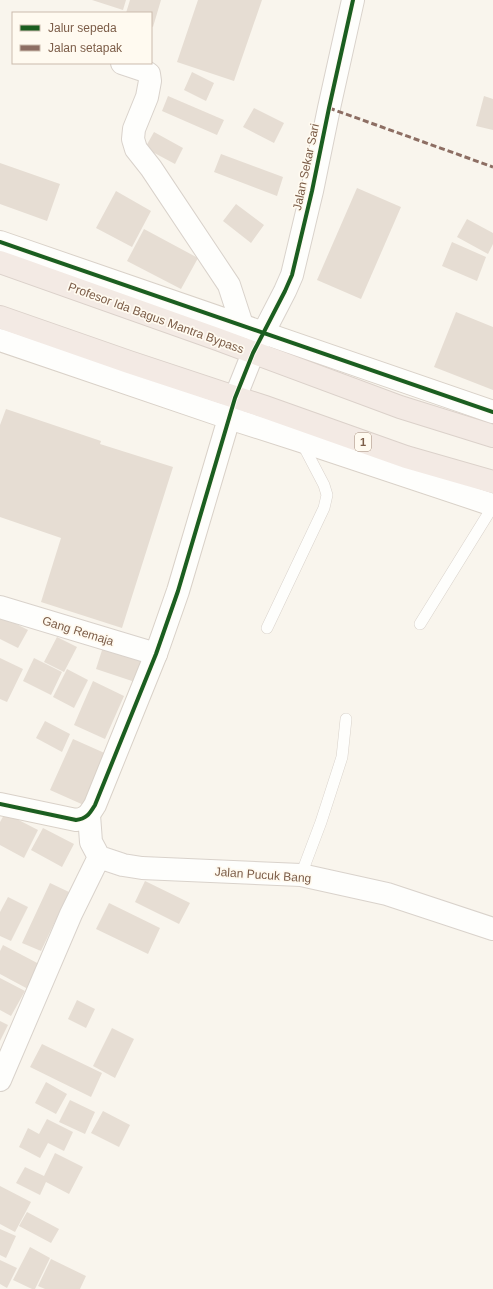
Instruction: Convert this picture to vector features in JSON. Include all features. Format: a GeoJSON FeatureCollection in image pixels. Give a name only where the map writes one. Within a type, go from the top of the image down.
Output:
{"type":"FeatureCollection","features":[{"type":"Feature","properties":{"kind":"highway","name":"Profesor Ida Bagus Mantra Bypass"},"geometry":{"type":"LineString","coordinates":[[0,262],[400,407],[493,436]]}},
{"type":"Feature","properties":{"kind":"highway","name":"1"},"geometry":{"type":"LineString","coordinates":[[0,317],[406,457],[493,482]]}},
{"type":"Feature","properties":{"kind":"street","name":"Jalan Sekar Sari"},"geometry":{"type":"LineString","coordinates":[[89,815],[98,798],[156,654],[178,591],[235,398],[253,353],[292,275],[354,0]]}},
{"type":"Feature","properties":{"kind":"street"},"geometry":{"type":"LineString","coordinates":[[125,64],[143,70],[148,74],[150,81],[147,97],[134,130],[133,139],[136,149],[151,168],[229,285],[242,325]]}},
{"type":"Feature","properties":{"kind":"street"},"geometry":{"type":"LineString","coordinates":[[0,242],[493,412]]}},
{"type":"Feature","properties":{"kind":"street"},"geometry":{"type":"LineString","coordinates":[[0,340],[229,418],[493,505]]}},
{"type":"Feature","properties":{"kind":"street","name":"Gang Remaja"},"geometry":{"type":"LineString","coordinates":[[0,607],[156,654]]}},
{"type":"Feature","properties":{"kind":"street"},"geometry":{"type":"LineString","coordinates":[[0,804],[76,820],[85,818],[89,815],[91,842],[99,857],[71,914],[0,1080]]}},
{"type":"Feature","properties":{"kind":"street","name":"Jalan Pucuk Bang"},"geometry":{"type":"LineString","coordinates":[[99,857],[122,865],[142,868],[302,875],[387,894],[493,929]]}},
{"type":"Feature","properties":{"kind":"lane"},"geometry":{"type":"LineString","coordinates":[[267,628],[324,508],[327,495],[324,484],[301,441]]}},
{"type":"Feature","properties":{"kind":"lane"},"geometry":{"type":"LineString","coordinates":[[420,624],[493,505]]}},
{"type":"Feature","properties":{"kind":"lane"},"geometry":{"type":"LineString","coordinates":[[302,875],[322,822],[342,757],[346,719]]}},
{"type":"Feature","properties":{"kind":"building"},"geometry":{"type":"Polygon","coordinates":[[[92,0],[126,0],[123,10],[92,0]]]}},
{"type":"Feature","properties":{"kind":"building"},"geometry":{"type":"Polygon","coordinates":[[[130,0],[161,0],[153,27],[152,12],[126,12],[130,0]]]}},
{"type":"Feature","properties":{"kind":"building"},"geometry":{"type":"Polygon","coordinates":[[[198,0],[262,0],[234,81],[177,62],[198,0]]]}},
{"type":"Feature","properties":{"kind":"building"},"geometry":{"type":"Polygon","coordinates":[[[192,72],[214,83],[206,101],[184,90],[192,72]]]}},
{"type":"Feature","properties":{"kind":"building"},"geometry":{"type":"Polygon","coordinates":[[[168,96],[224,120],[217,135],[162,111],[168,96]]]}},
{"type":"Feature","properties":{"kind":"building"},"geometry":{"type":"Polygon","coordinates":[[[484,96],[493,99],[493,130],[476,126],[484,96]]]}},
{"type":"Feature","properties":{"kind":"building"},"geometry":{"type":"Polygon","coordinates":[[[254,108],[284,123],[274,143],[243,127],[254,108]]]}},
{"type":"Feature","properties":{"kind":"building"},"geometry":{"type":"Polygon","coordinates":[[[154,132],[183,148],[175,164],[145,148],[154,132]]]}},
{"type":"Feature","properties":{"kind":"building"},"geometry":{"type":"Polygon","coordinates":[[[221,154],[283,177],[277,196],[214,172],[221,154]]]}},
{"type":"Feature","properties":{"kind":"building"},"geometry":{"type":"Polygon","coordinates":[[[0,163],[60,184],[47,221],[0,204],[0,163]]]}},
{"type":"Feature","properties":{"kind":"building"},"geometry":{"type":"Polygon","coordinates":[[[357,188],[401,207],[361,299],[317,280],[357,188]]]}},
{"type":"Feature","properties":{"kind":"building"},"geometry":{"type":"Polygon","coordinates":[[[116,191],[151,211],[132,247],[96,228],[116,191]]]}},
{"type":"Feature","properties":{"kind":"building"},"geometry":{"type":"Polygon","coordinates":[[[236,204],[264,225],[251,243],[223,221],[236,204]]]}},
{"type":"Feature","properties":{"kind":"building"},"geometry":{"type":"Polygon","coordinates":[[[467,219],[493,233],[493,244],[488,254],[457,237],[467,219]]]}},
{"type":"Feature","properties":{"kind":"building"},"geometry":{"type":"Polygon","coordinates":[[[144,229],[198,258],[181,289],[127,261],[144,229]]]}},
{"type":"Feature","properties":{"kind":"building"},"geometry":{"type":"Polygon","coordinates":[[[452,242],[486,257],[477,281],[442,266],[452,242]]]}},
{"type":"Feature","properties":{"kind":"building"},"geometry":{"type":"Polygon","coordinates":[[[456,312],[493,327],[493,390],[434,367],[456,312]]]}},
{"type":"Feature","properties":{"kind":"building"},"geometry":{"type":"Polygon","coordinates":[[[6,409],[101,441],[100,444],[173,467],[122,628],[41,602],[61,538],[0,517],[0,425],[6,409]]]}},
{"type":"Feature","properties":{"kind":"building"},"geometry":{"type":"Polygon","coordinates":[[[1,616],[28,630],[18,648],[0,639],[1,616]]]}},
{"type":"Feature","properties":{"kind":"building"},"geometry":{"type":"Polygon","coordinates":[[[57,637],[77,647],[64,672],[44,662],[57,637]]]}},
{"type":"Feature","properties":{"kind":"building"},"geometry":{"type":"Polygon","coordinates":[[[103,647],[142,660],[135,682],[96,669],[103,647]]]}},
{"type":"Feature","properties":{"kind":"building"},"geometry":{"type":"Polygon","coordinates":[[[0,658],[23,669],[7,702],[0,699],[0,658]]]}},
{"type":"Feature","properties":{"kind":"building"},"geometry":{"type":"Polygon","coordinates":[[[34,658],[62,672],[51,695],[23,681],[34,658]]]}},
{"type":"Feature","properties":{"kind":"building"},"geometry":{"type":"Polygon","coordinates":[[[67,669],[88,680],[74,708],[53,697],[67,669]]]}},
{"type":"Feature","properties":{"kind":"building"},"geometry":{"type":"Polygon","coordinates":[[[93,681],[124,696],[105,739],[74,725],[93,681]]]}},
{"type":"Feature","properties":{"kind":"building"},"geometry":{"type":"Polygon","coordinates":[[[45,721],[70,734],[62,752],[36,738],[45,721]]]}},
{"type":"Feature","properties":{"kind":"building"},"geometry":{"type":"Polygon","coordinates":[[[73,739],[109,755],[86,806],[50,790],[73,739]]]}},
{"type":"Feature","properties":{"kind":"building"},"geometry":{"type":"Polygon","coordinates":[[[5,813],[38,830],[24,858],[0,845],[0,822],[5,813]]]}},
{"type":"Feature","properties":{"kind":"building"},"geometry":{"type":"Polygon","coordinates":[[[43,828],[74,844],[62,867],[31,850],[43,828]]]}},
{"type":"Feature","properties":{"kind":"building"},"geometry":{"type":"Polygon","coordinates":[[[145,881],[190,903],[179,924],[135,902],[145,881]]]}},
{"type":"Feature","properties":{"kind":"building"},"geometry":{"type":"Polygon","coordinates":[[[50,883],[69,892],[41,951],[22,943],[50,883]]]}},
{"type":"Feature","properties":{"kind":"building"},"geometry":{"type":"Polygon","coordinates":[[[8,897],[28,907],[11,941],[0,936],[0,912],[8,897]]]}},
{"type":"Feature","properties":{"kind":"building"},"geometry":{"type":"Polygon","coordinates":[[[109,903],[160,928],[148,954],[96,929],[109,903]]]}},
{"type":"Feature","properties":{"kind":"building"},"geometry":{"type":"Polygon","coordinates":[[[3,945],[41,965],[28,989],[0,974],[0,951],[3,945]]]}},
{"type":"Feature","properties":{"kind":"building"},"geometry":{"type":"Polygon","coordinates":[[[0,978],[25,991],[11,1016],[0,1010],[0,978]]]}},
{"type":"Feature","properties":{"kind":"building"},"geometry":{"type":"Polygon","coordinates":[[[77,1000],[95,1009],[86,1028],[68,1019],[77,1000]]]}},
{"type":"Feature","properties":{"kind":"building"},"geometry":{"type":"Polygon","coordinates":[[[0,1021],[8,1025],[0,1041],[0,1021]]]}},
{"type":"Feature","properties":{"kind":"building"},"geometry":{"type":"Polygon","coordinates":[[[112,1028],[134,1039],[115,1078],[93,1066],[112,1028]]]}},
{"type":"Feature","properties":{"kind":"building"},"geometry":{"type":"Polygon","coordinates":[[[42,1044],[102,1073],[91,1097],[30,1067],[42,1044]]]}},
{"type":"Feature","properties":{"kind":"building"},"geometry":{"type":"Polygon","coordinates":[[[46,1082],[67,1094],[56,1114],[35,1103],[46,1082]]]}},
{"type":"Feature","properties":{"kind":"building"},"geometry":{"type":"Polygon","coordinates":[[[70,1100],[95,1112],[85,1134],[59,1122],[70,1100]]]}},
{"type":"Feature","properties":{"kind":"building"},"geometry":{"type":"Polygon","coordinates":[[[103,1111],[130,1125],[119,1147],[91,1133],[103,1111]]]}},
{"type":"Feature","properties":{"kind":"building"},"geometry":{"type":"Polygon","coordinates":[[[47,1119],[73,1132],[64,1151],[48,1143],[40,1158],[19,1147],[28,1128],[39,1134],[47,1119]]]}},
{"type":"Feature","properties":{"kind":"building"},"geometry":{"type":"Polygon","coordinates":[[[55,1153],[83,1167],[69,1194],[46,1182],[40,1195],[16,1183],[25,1167],[44,1176],[55,1153]]]}},
{"type":"Feature","properties":{"kind":"building"},"geometry":{"type":"Polygon","coordinates":[[[0,1186],[31,1202],[15,1232],[0,1224],[0,1186]]]}},
{"type":"Feature","properties":{"kind":"building"},"geometry":{"type":"Polygon","coordinates":[[[27,1212],[59,1229],[51,1243],[19,1226],[27,1212]]]}},
{"type":"Feature","properties":{"kind":"building"},"geometry":{"type":"Polygon","coordinates":[[[0,1229],[16,1236],[6,1258],[0,1255],[0,1229]]]}},
{"type":"Feature","properties":{"kind":"building"},"geometry":{"type":"Polygon","coordinates":[[[30,1247],[50,1258],[35,1289],[13,1280],[30,1247]]]}},
{"type":"Feature","properties":{"kind":"building"},"geometry":{"type":"Polygon","coordinates":[[[51,1259],[86,1276],[80,1289],[45,1289],[38,1286],[51,1259]]]}},
{"type":"Feature","properties":{"kind":"building"},"geometry":{"type":"Polygon","coordinates":[[[0,1260],[17,1268],[7,1288],[0,1284],[0,1260]]]}},
{"type":"Feature","properties":{"kind":"marked path"},"geometry":{"type":"LineString","coordinates":[[329,108],[493,167]]}},
{"type":"Feature","properties":{"kind":"cycle path"},"geometry":{"type":"LineString","coordinates":[[0,804],[76,820],[86,817],[95,805],[156,654],[178,591],[235,398],[253,353],[292,275],[312,191],[353,0]]}},
{"type":"Feature","properties":{"kind":"cycle path"},"geometry":{"type":"LineString","coordinates":[[0,242],[493,412]]}}]}
